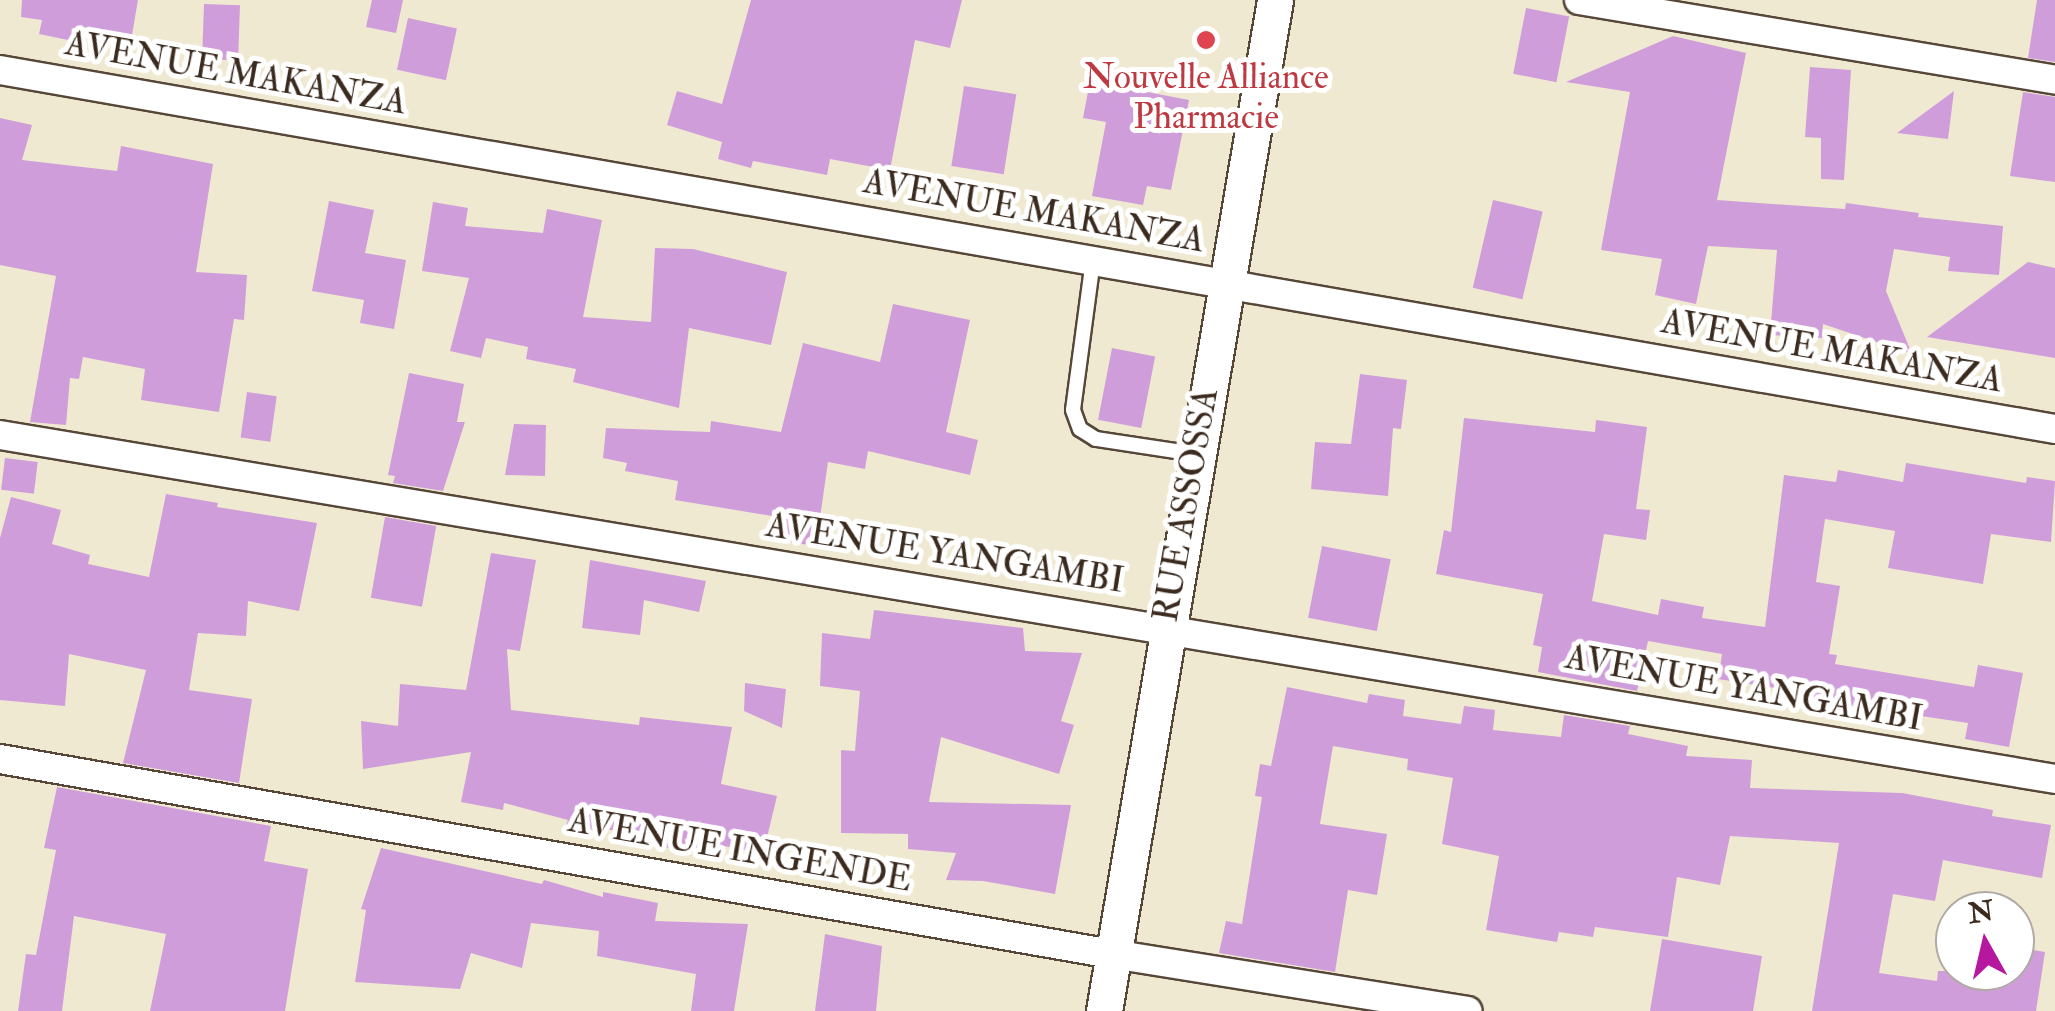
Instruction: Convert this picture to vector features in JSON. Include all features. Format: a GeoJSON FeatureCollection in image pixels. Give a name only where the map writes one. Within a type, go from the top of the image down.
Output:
{"type":"FeatureCollection","features":[{"type":"Feature","properties":{"kind":"street","name":"RUE ASSOSSA"},"geometry":{"type":"LineString","coordinates":[[1104,1011],[1224,282],[1275,0]]}},
{"type":"Feature","properties":{"kind":"street"},"geometry":{"type":"LineString","coordinates":[[1579,0],[2055,80]]}},
{"type":"Feature","properties":{"kind":"street","name":"AVENUE MAKANZA"},"geometry":{"type":"LineString","coordinates":[[0,70],[2055,429]]}},
{"type":"Feature","properties":{"kind":"street","name":"AVENUE YANGAMBI"},"geometry":{"type":"LineString","coordinates":[[0,435],[2055,779]]}},
{"type":"Feature","properties":{"kind":"street","name":"AVENUE INGENDE"},"geometry":{"type":"LineString","coordinates":[[0,758],[1112,954],[1467,1011]]}},
{"type":"Feature","properties":{"kind":"lane"},"geometry":{"type":"LineString","coordinates":[[1093,259],[1072,410],[1080,429],[1096,439],[1195,454]]}},
{"type":"Feature","properties":{"kind":"building"},"geometry":{"type":"Polygon","coordinates":[[[22,0],[138,0],[132,35],[76,26],[73,41],[39,34],[42,20],[21,17],[22,0]]]}},
{"type":"Feature","properties":{"kind":"building"},"geometry":{"type":"Polygon","coordinates":[[[372,0],[403,0],[396,33],[366,27],[372,0]]]}},
{"type":"Feature","properties":{"kind":"building"},"geometry":{"type":"Polygon","coordinates":[[[751,0],[962,0],[950,48],[915,40],[890,170],[830,159],[827,175],[753,161],[751,168],[718,159],[722,142],[667,125],[677,91],[722,104],[751,0]]]}},
{"type":"Feature","properties":{"kind":"building"},"geometry":{"type":"Polygon","coordinates":[[[2037,0],[2055,0],[2055,62],[2028,58],[2037,0]]]}},
{"type":"Feature","properties":{"kind":"building"},"geometry":{"type":"Polygon","coordinates":[[[204,4],[240,5],[238,60],[202,59],[204,4]]]}},
{"type":"Feature","properties":{"kind":"building"},"geometry":{"type":"Polygon","coordinates":[[[1526,8],[1569,16],[1556,82],[1513,74],[1526,8]]]}},
{"type":"Feature","properties":{"kind":"building"},"geometry":{"type":"Polygon","coordinates":[[[408,18],[457,28],[446,80],[397,70],[408,18]]]}},
{"type":"Feature","properties":{"kind":"building"},"geometry":{"type":"Polygon","coordinates":[[[1673,36],[1746,53],[1717,200],[1845,209],[1846,203],[1919,213],[1918,217],[2003,226],[1999,275],[1948,271],[1950,257],[1894,249],[1886,291],[1912,354],[1823,324],[1822,338],[1770,335],[1777,250],[1708,246],[1696,304],[1655,295],[1662,259],[1601,250],[1630,92],[1566,82],[1673,36]]]}},
{"type":"Feature","properties":{"kind":"building"},"geometry":{"type":"Polygon","coordinates":[[[1810,67],[1851,70],[1844,180],[1821,179],[1821,138],[1805,137],[1810,67]]]}},
{"type":"Feature","properties":{"kind":"building"},"geometry":{"type":"Polygon","coordinates":[[[1090,81],[1189,100],[1171,190],[1147,186],[1143,205],[1092,196],[1106,122],[1083,118],[1090,81]]]}},
{"type":"Feature","properties":{"kind":"building"},"geometry":{"type":"Polygon","coordinates":[[[964,86],[1016,94],[1004,174],[951,166],[964,86]]]}},
{"type":"Feature","properties":{"kind":"building"},"geometry":{"type":"Polygon","coordinates":[[[1954,91],[1948,139],[1897,133],[1954,91]]]}},
{"type":"Feature","properties":{"kind":"building"},"geometry":{"type":"Polygon","coordinates":[[[2023,92],[2055,97],[2055,182],[2010,176],[2023,92]]]}},
{"type":"Feature","properties":{"kind":"building"},"geometry":{"type":"Polygon","coordinates":[[[0,118],[32,125],[22,160],[117,171],[121,146],[213,164],[196,272],[247,275],[244,320],[234,319],[219,412],[141,400],[145,369],[83,357],[79,379],[70,378],[66,425],[30,422],[56,276],[0,265],[0,118]]]}},
{"type":"Feature","properties":{"kind":"building"},"geometry":{"type":"Polygon","coordinates":[[[1493,200],[1543,211],[1522,299],[1473,288],[1493,200]]]}},
{"type":"Feature","properties":{"kind":"building"},"geometry":{"type":"Polygon","coordinates":[[[329,201],[374,210],[365,253],[406,260],[394,329],[360,323],[364,300],[312,291],[329,201]]]}},
{"type":"Feature","properties":{"kind":"building"},"geometry":{"type":"Polygon","coordinates":[[[433,202],[468,208],[465,226],[543,233],[547,209],[602,220],[583,317],[651,322],[655,248],[693,249],[787,272],[771,345],[689,328],[679,408],[573,382],[576,369],[526,359],[528,347],[486,338],[481,358],[450,351],[469,278],[422,271],[433,202]]]}},
{"type":"Feature","properties":{"kind":"building"},"geometry":{"type":"Polygon","coordinates":[[[2028,262],[2055,268],[2055,358],[1927,337],[2028,262]]]}},
{"type":"Feature","properties":{"kind":"building"},"geometry":{"type":"Polygon","coordinates":[[[893,304],[970,320],[946,432],[978,440],[970,475],[868,451],[865,469],[828,462],[816,546],[768,539],[772,516],[675,500],[678,481],[625,471],[627,463],[603,458],[606,428],[710,432],[711,421],[781,432],[803,343],[880,362],[893,304]]]}},
{"type":"Feature","properties":{"kind":"building"},"geometry":{"type":"Polygon","coordinates":[[[1112,348],[1155,356],[1141,428],[1098,420],[1112,348]]]}},
{"type":"Feature","properties":{"kind":"building"},"geometry":{"type":"Polygon","coordinates":[[[409,373],[464,384],[457,422],[465,422],[443,491],[393,483],[395,476],[388,475],[409,373]]]}},
{"type":"Feature","properties":{"kind":"building"},"geometry":{"type":"Polygon","coordinates":[[[1360,374],[1407,380],[1401,429],[1393,428],[1388,496],[1311,489],[1315,442],[1351,444],[1360,374]]]}},
{"type":"Feature","properties":{"kind":"building"},"geometry":{"type":"Polygon","coordinates":[[[247,392],[277,396],[270,442],[241,438],[247,392]]]}},
{"type":"Feature","properties":{"kind":"building"},"geometry":{"type":"Polygon","coordinates":[[[1464,418],[1595,432],[1596,420],[1647,427],[1636,509],[1650,510],[1646,540],[1604,534],[1592,601],[1658,615],[1661,599],[1704,607],[1702,618],[1765,627],[1784,475],[1836,482],[1838,470],[1903,482],[1906,463],[2026,483],[2027,477],[2055,481],[2051,542],[1991,534],[1983,584],[1888,568],[1895,531],[1825,519],[1816,582],[1840,586],[1829,654],[1837,655],[1835,664],[1974,687],[1978,665],[2023,673],[2009,747],[1965,739],[1968,723],[1780,695],[1781,689],[1718,679],[1722,654],[1648,641],[1637,691],[1538,672],[1542,647],[1533,645],[1543,594],[1436,574],[1444,530],[1451,532],[1464,418]]]}},
{"type":"Feature","properties":{"kind":"building"},"geometry":{"type":"Polygon","coordinates":[[[514,424],[546,425],[545,476],[505,475],[514,424]]]}},
{"type":"Feature","properties":{"kind":"building"},"geometry":{"type":"Polygon","coordinates":[[[5,458],[38,462],[34,494],[1,490],[5,458]]]}},
{"type":"Feature","properties":{"kind":"building"},"geometry":{"type":"Polygon","coordinates":[[[166,494],[218,503],[217,507],[317,523],[299,611],[248,601],[246,636],[198,633],[189,690],[252,699],[239,783],[123,763],[146,670],[69,654],[65,706],[0,700],[0,538],[11,497],[61,510],[52,544],[90,555],[88,564],[149,577],[166,494]]]}},
{"type":"Feature","properties":{"kind":"building"},"geometry":{"type":"Polygon","coordinates":[[[385,517],[436,526],[422,607],[371,598],[385,517]]]}},
{"type":"Feature","properties":{"kind":"building"},"geometry":{"type":"Polygon","coordinates":[[[1322,546],[1391,559],[1377,631],[1308,618],[1322,546]]]}},
{"type":"Feature","properties":{"kind":"building"},"geometry":{"type":"Polygon","coordinates":[[[491,553],[536,560],[520,651],[507,649],[511,710],[639,725],[640,717],[732,727],[721,784],[777,796],[763,854],[710,843],[706,856],[619,837],[621,830],[564,830],[568,820],[504,803],[503,810],[461,802],[471,752],[363,769],[361,721],[398,726],[400,684],[466,690],[491,553]]]}},
{"type":"Feature","properties":{"kind":"building"},"geometry":{"type":"Polygon","coordinates":[[[590,560],[706,581],[699,612],[644,600],[640,635],[582,628],[590,560]]]}},
{"type":"Feature","properties":{"kind":"building"},"geometry":{"type":"Polygon","coordinates":[[[874,610],[1023,628],[1025,651],[1082,653],[1061,721],[1074,725],[1059,774],[941,737],[929,802],[1071,805],[1055,894],[983,881],[946,880],[956,853],[908,849],[908,834],[841,833],[841,750],[855,751],[860,691],[820,686],[822,633],[870,639],[874,610]]]}},
{"type":"Feature","properties":{"kind":"building"},"geometry":{"type":"Polygon","coordinates":[[[745,683],[786,689],[782,728],[744,711],[745,683]]]}},
{"type":"Feature","properties":{"kind":"building"},"geometry":{"type":"Polygon","coordinates":[[[1287,687],[1367,703],[1369,694],[1405,700],[1403,716],[1461,724],[1464,706],[1495,710],[1493,730],[1561,737],[1564,715],[1630,726],[1628,734],[1688,746],[1686,756],[1752,760],[1750,788],[1902,793],[1993,810],[1992,816],[2051,825],[2042,878],[1943,860],[1935,901],[1893,894],[1879,973],[1935,981],[1935,991],[2035,991],[2035,950],[2045,952],[2036,1011],[1812,1011],[1839,843],[1730,836],[1720,885],[1677,877],[1668,937],[1595,927],[1593,937],[1559,932],[1557,942],[1486,930],[1499,856],[1442,844],[1453,778],[1407,770],[1408,759],[1333,746],[1320,824],[1387,834],[1377,895],[1348,890],[1335,972],[1219,953],[1226,921],[1242,924],[1262,797],[1255,796],[1260,764],[1271,766],[1287,687]]]}},
{"type":"Feature","properties":{"kind":"building"},"geometry":{"type":"Polygon","coordinates":[[[57,787],[271,826],[264,861],[308,869],[285,1011],[150,1011],[166,934],[74,916],[62,1011],[18,1011],[26,954],[36,955],[56,850],[44,848],[57,787]]]}},
{"type":"Feature","properties":{"kind":"building"},"geometry":{"type":"Polygon","coordinates":[[[381,848],[542,884],[544,880],[603,897],[603,892],[658,903],[655,921],[748,924],[734,1011],[691,1011],[696,974],[597,956],[599,931],[531,923],[522,968],[471,953],[460,989],[355,982],[366,910],[361,909],[381,848]]]}},
{"type":"Feature","properties":{"kind":"building"},"geometry":{"type":"Polygon","coordinates":[[[825,934],[882,946],[876,1011],[815,1011],[825,934]]]}},
{"type":"Feature","properties":{"kind":"building"},"geometry":{"type":"Polygon","coordinates":[[[1662,939],[1762,956],[1753,1011],[1650,1011],[1662,939]]]}},
{"type":"Feature","properties":{"kind":"place","name":"Nouvelle Alliance Pharmacie"},"geometry":{"type":"Point","coordinates":[1206,40]}}]}
